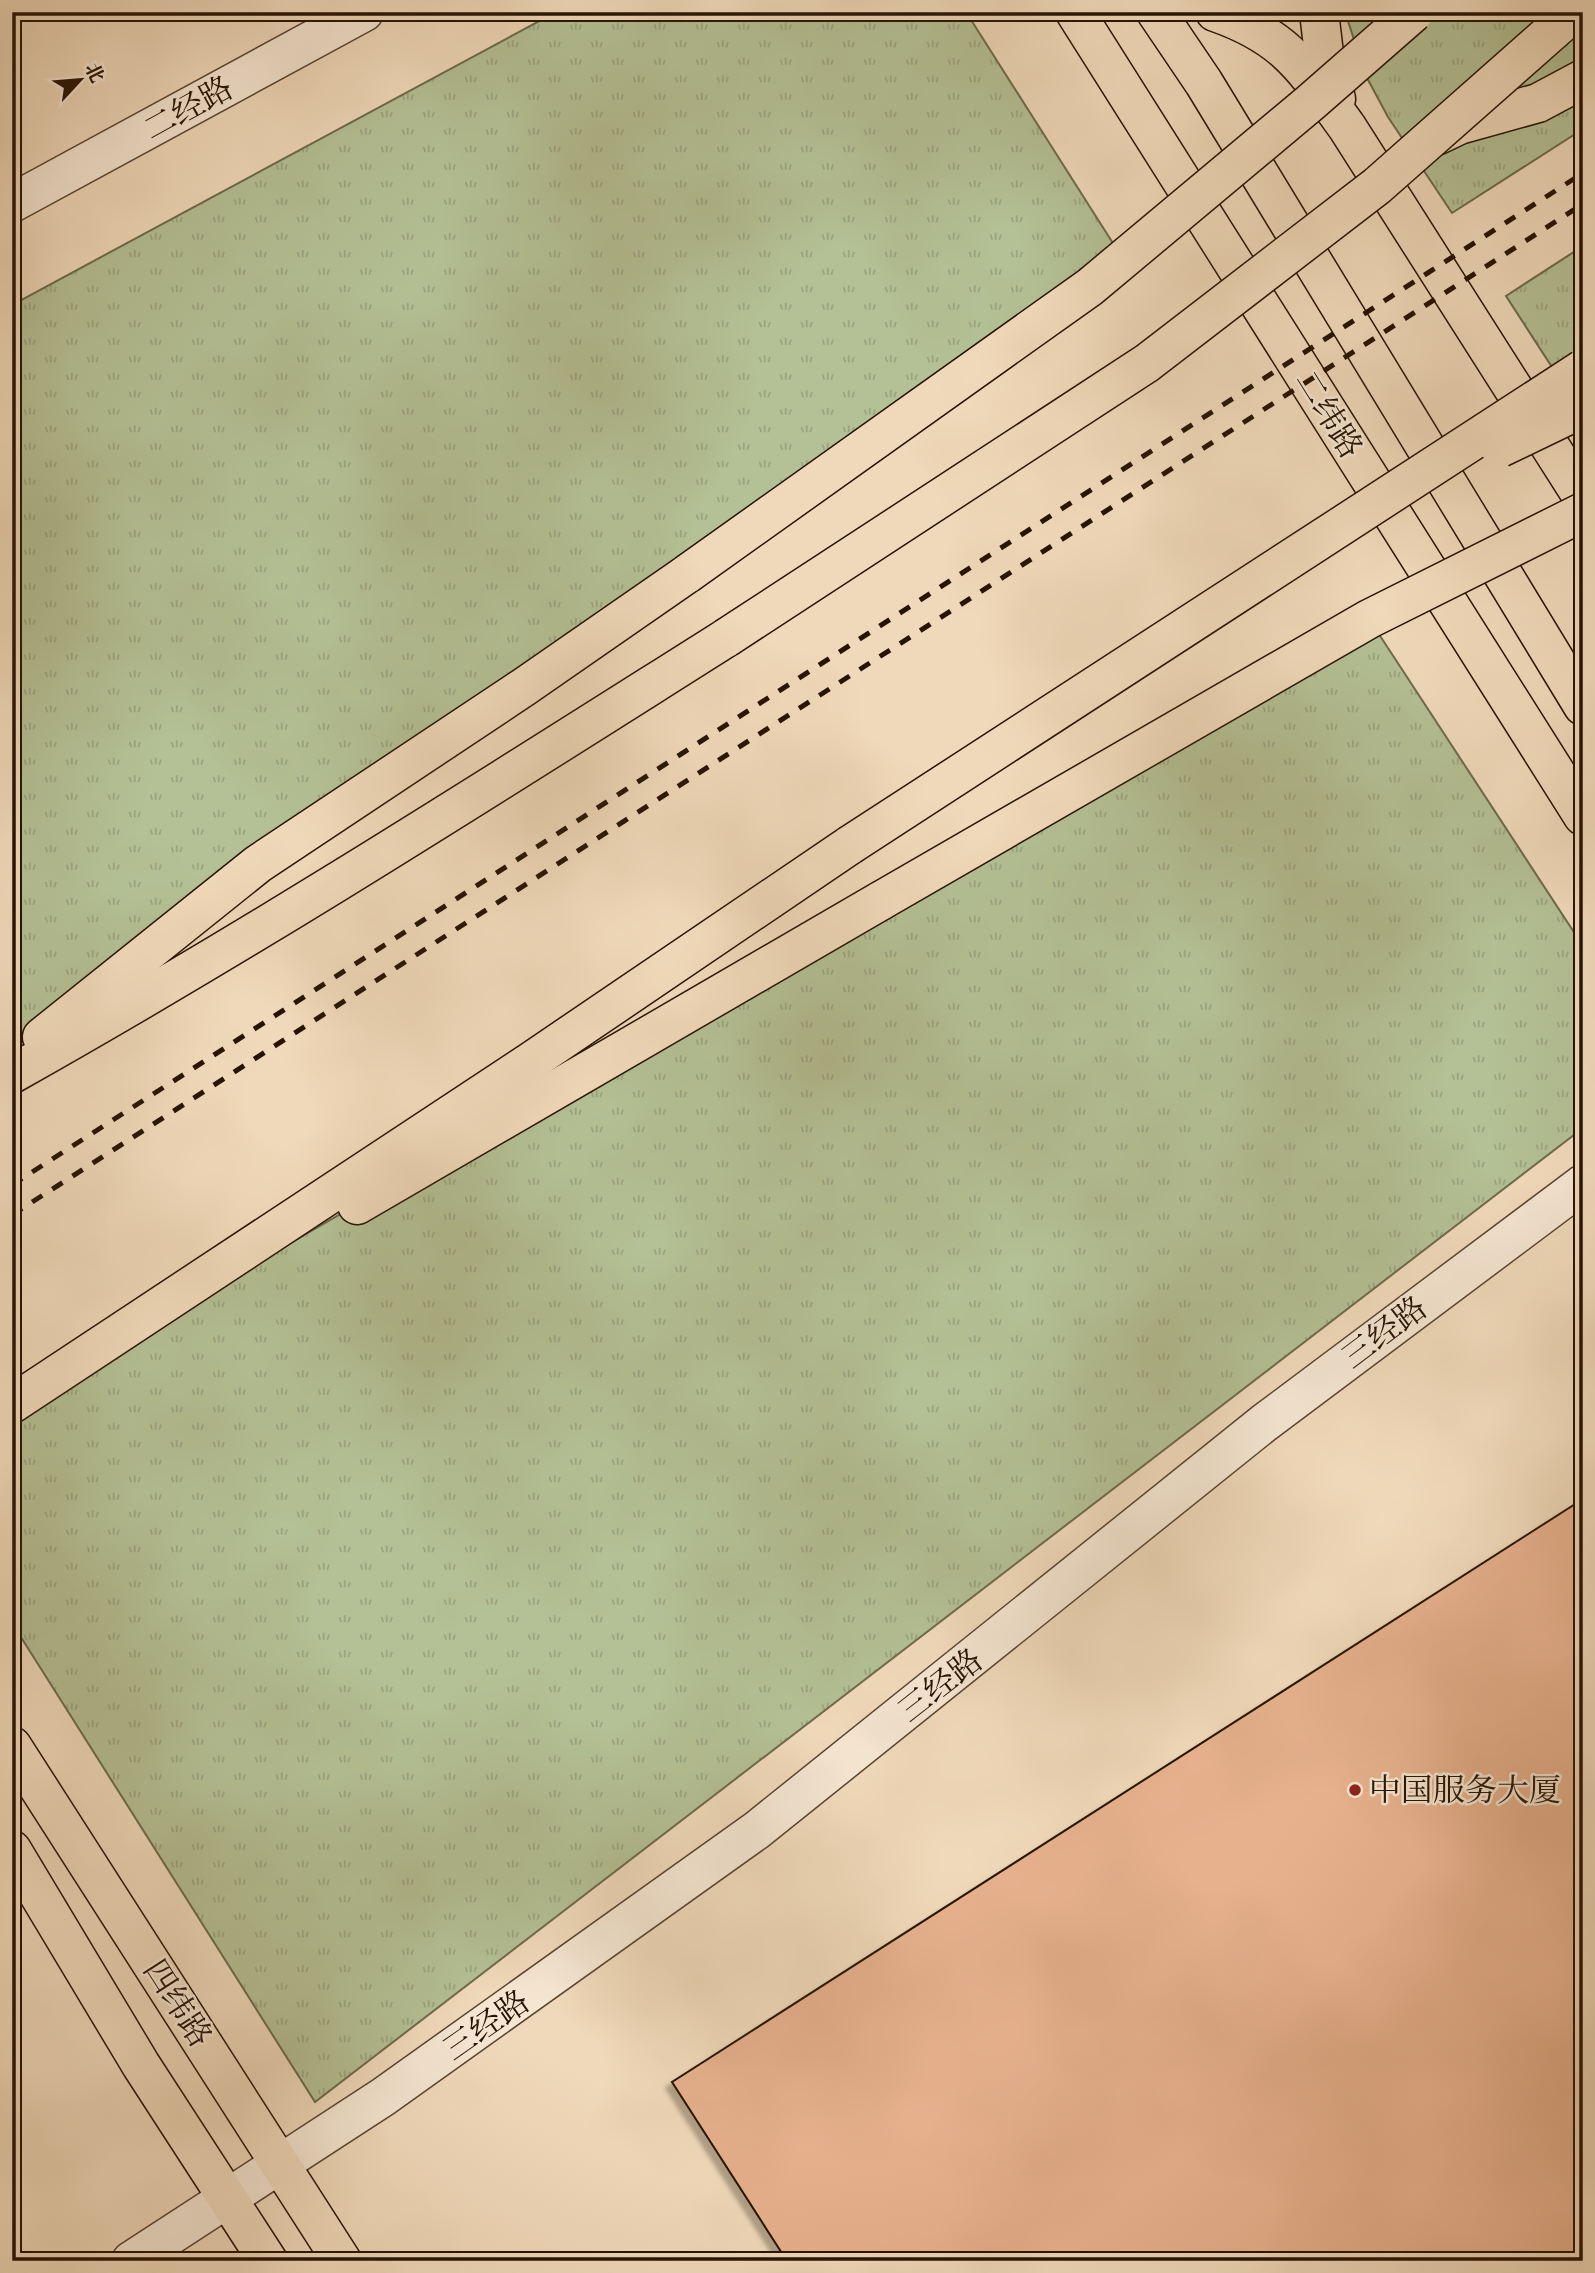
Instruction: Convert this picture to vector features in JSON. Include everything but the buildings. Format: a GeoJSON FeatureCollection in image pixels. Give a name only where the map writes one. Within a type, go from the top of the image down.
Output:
{"type":"FeatureCollection","features":[{"type":"Feature","properties":{"kind":"main road","name":"二纬路"},"geometry":{"type":"LineString","coordinates":[[1074,12],[1583,816]]}},
{"type":"Feature","properties":{"kind":"main road","name":"二纬路"},"geometry":{"type":"LineString","coordinates":[[1156,12],[1204,83],[1583,706]]}},
{"type":"Feature","properties":{"kind":"main road"},"geometry":{"type":"LineString","coordinates":[[1215,12],[1254,27],[1286,48],[1347,127],[1583,498]]}},
{"type":"Feature","properties":{"kind":"main road"},"geometry":{"type":"LineString","coordinates":[[1319,12],[1329,75],[1347,127]]}},
{"type":"Feature","properties":{"kind":"main road"},"geometry":{"type":"LineString","coordinates":[[12,1060],[258,864],[524,687],[687,574],[1090,287],[1414,12]]}},
{"type":"Feature","properties":{"kind":"main road"},"geometry":{"type":"LineString","coordinates":[[12,1074],[344,881],[726,638],[1147,363],[1338,217],[1574,12]]}},
{"type":"Feature","properties":{"kind":"main road"},"geometry":{"type":"LineString","coordinates":[[1433,137],[1459,125],[1538,103],[1583,79]]}},
{"type":"Feature","properties":{"kind":"main road"},"geometry":{"type":"LineString","coordinates":[[12,1404],[850,845],[1583,369]]}},
{"type":"Feature","properties":{"kind":"main road"},"geometry":{"type":"LineString","coordinates":[[1366,512],[1583,408]]}},
{"type":"Feature","properties":{"kind":"main road"},"geometry":{"type":"LineString","coordinates":[[54,1377],[525,1109],[1369,619],[1583,512]]}},
{"type":"Feature","properties":{"kind":"main road","name":"四纬路"},"geometry":{"type":"LineString","coordinates":[[12,1746],[342,2261]]}},
{"type":"Feature","properties":{"kind":"main road","name":"四纬路"},"geometry":{"type":"LineString","coordinates":[[12,1850],[141,2065],[268,2261]]}},
{"type":"Feature","properties":{"kind":"street","name":"二经路"},"geometry":{"type":"LineString","coordinates":[[12,203],[364,12]]}},
{"type":"Feature","properties":{"kind":"street","name":"三经路"},"geometry":{"type":"LineString","coordinates":[[131,2261],[281,2164],[556,1976],[757,1830],[1265,1423],[1583,1184]]}},
{"type":"Feature","properties":{"kind":"green space"},"geometry":{"type":"Polygon","coordinates":[[[556,12],[966,12],[1123,259],[12,1056],[12,305],[556,12]]]}},
{"type":"Feature","properties":{"kind":"green space"},"geometry":{"type":"Polygon","coordinates":[[[1345,12],[1583,12],[1583,129],[1452,213],[1388,117],[1366,76],[1345,12]]]}},
{"type":"Feature","properties":{"kind":"green space"},"geometry":{"type":"Polygon","coordinates":[[[1583,246],[1583,415],[1506,296],[1583,246]]]}},
{"type":"Feature","properties":{"kind":"green space"},"geometry":{"type":"Polygon","coordinates":[[[1369,619],[1583,946],[1583,1128],[315,2102],[12,1623],[12,1404],[1369,619]]]}},
{"type":"Feature","properties":{"kind":"railway"},"geometry":{"type":"LineString","coordinates":[[12,1185],[1583,173]]}},
{"type":"Feature","properties":{"kind":"railway"},"geometry":{"type":"LineString","coordinates":[[12,1215],[1583,204]]}},
{"type":"Feature","properties":{"kind":"place","name":"中国服务大厦"},"geometry":{"type":"Point","coordinates":[1355,1790]}}]}
